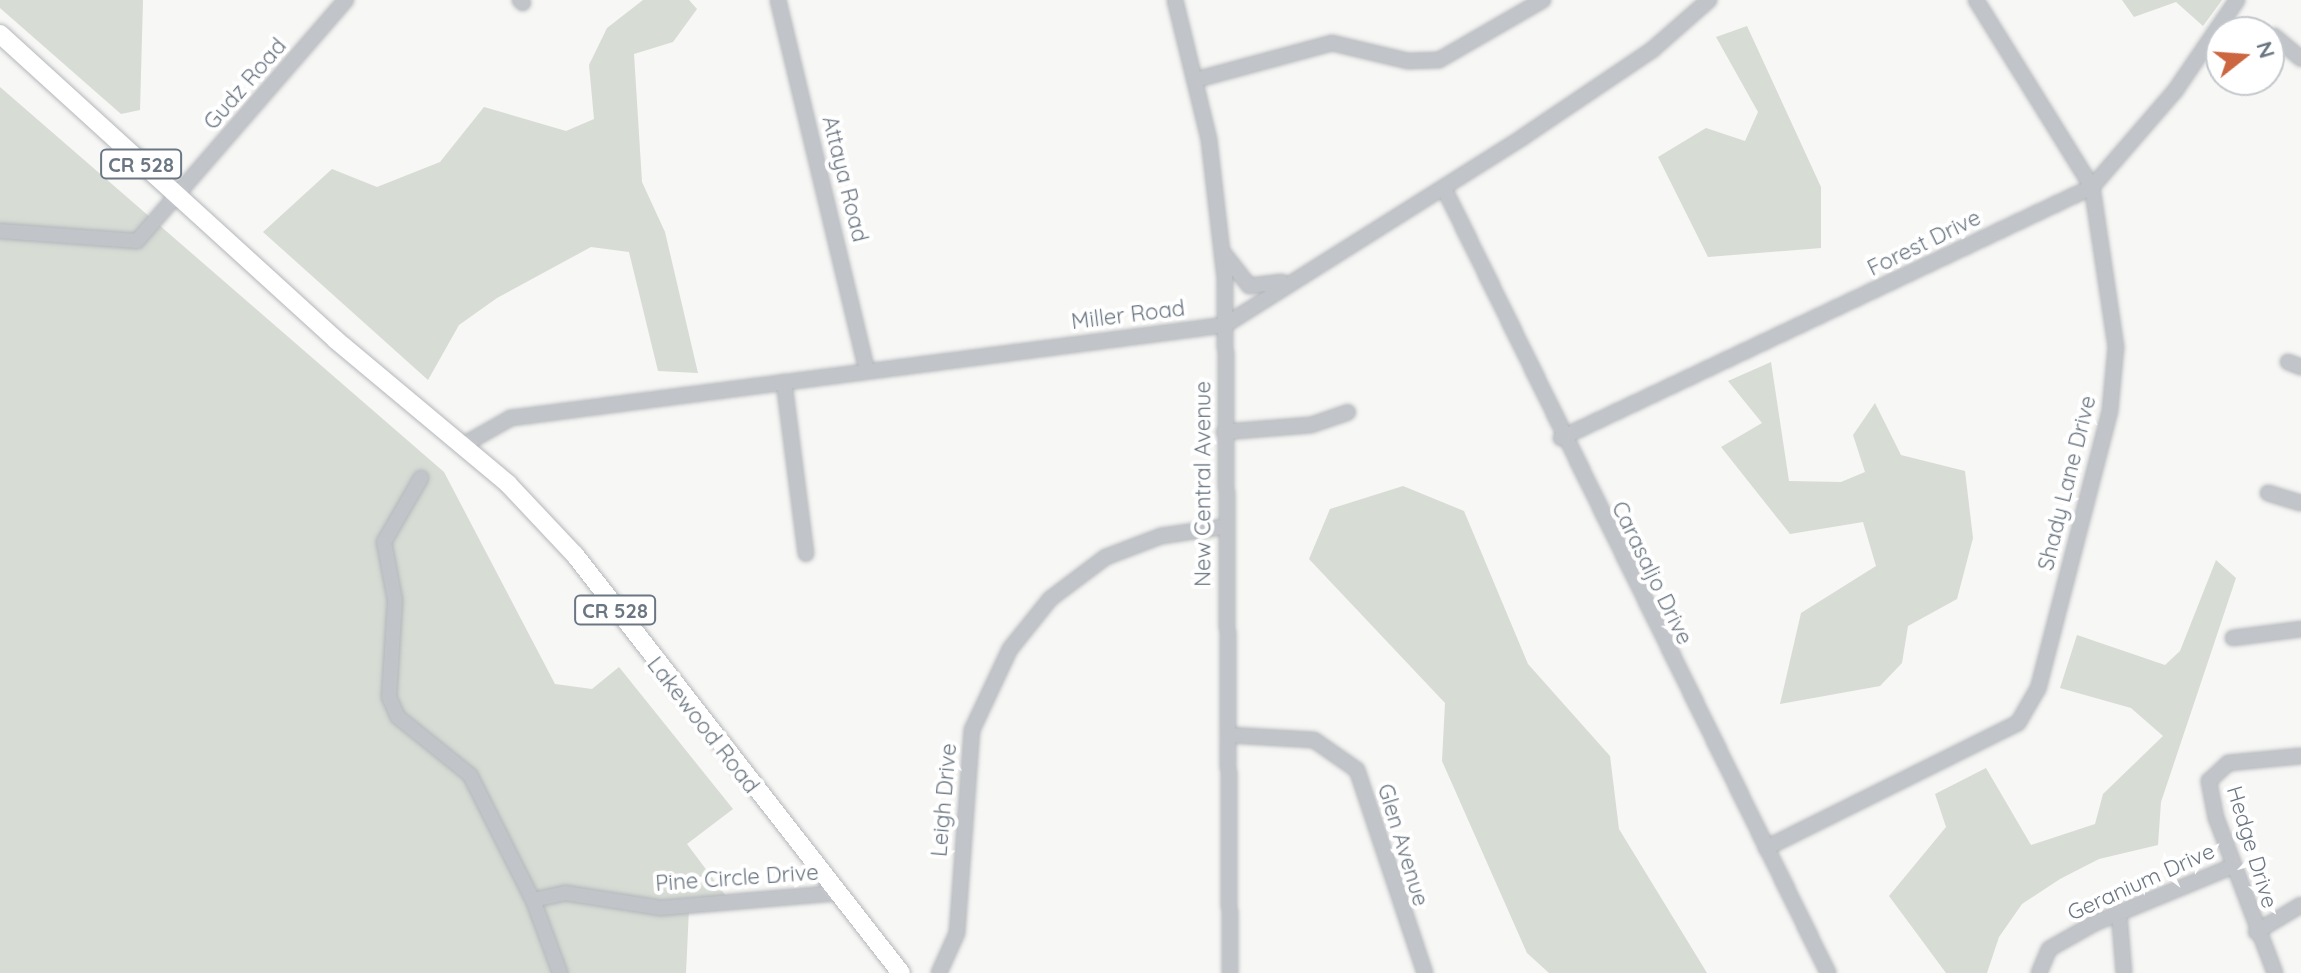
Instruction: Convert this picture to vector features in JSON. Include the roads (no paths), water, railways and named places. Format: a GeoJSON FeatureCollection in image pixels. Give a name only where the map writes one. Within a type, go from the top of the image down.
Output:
{"type":"FeatureCollection","features":[{"type":"Feature","properties":{"kind":"main road","name":"CR 528"},"geometry":{"type":"LineString","coordinates":[[0,34],[177,196]]}},
{"type":"Feature","properties":{"kind":"main road","name":"Lakewood Road"},"geometry":{"type":"LineString","coordinates":[[177,196],[283,292],[465,444],[575,555],[901,973]]}},
{"type":"Feature","properties":{"kind":"street","name":"Gudz Road"},"geometry":{"type":"LineString","coordinates":[[0,231],[137,241],[346,0]]}},
{"type":"Feature","properties":{"kind":"street","name":"Attaya Road"},"geometry":{"type":"LineString","coordinates":[[778,0],[867,370]]}},
{"type":"Feature","properties":{"kind":"street","name":"New Central Avenue"},"geometry":{"type":"LineString","coordinates":[[1175,0],[1195,80],[1223,251],[1223,527],[1230,973]]}},
{"type":"Feature","properties":{"kind":"street"},"geometry":{"type":"LineString","coordinates":[[1195,80],[1332,43],[1408,61],[1439,60],[1543,0]]}},
{"type":"Feature","properties":{"kind":"street","name":"Miller Road"},"geometry":{"type":"LineString","coordinates":[[465,444],[511,418],[1225,325],[1444,188],[1652,50],[1709,0]]}},
{"type":"Feature","properties":{"kind":"street","name":"Shady Lane Drive"},"geometry":{"type":"LineString","coordinates":[[1766,848],[2009,730],[2038,689],[2116,367],[2092,187],[1976,0]]}},
{"type":"Feature","properties":{"kind":"street","name":"Forest Drive"},"geometry":{"type":"LineString","coordinates":[[1561,438],[2092,187],[2175,91],[2237,0]]}},
{"type":"Feature","properties":{"kind":"street"},"geometry":{"type":"LineString","coordinates":[[2285,45],[2301,59]]}},
{"type":"Feature","properties":{"kind":"street","name":"Carasaljo Drive"},"geometry":{"type":"LineString","coordinates":[[1444,188],[1561,438],[1828,973]]}},
{"type":"Feature","properties":{"kind":"street"},"geometry":{"type":"LineString","coordinates":[[1223,251],[1238,278],[1262,290],[1316,269]]}},
{"type":"Feature","properties":{"kind":"street"},"geometry":{"type":"LineString","coordinates":[[784,382],[806,554]]}},
{"type":"Feature","properties":{"kind":"street"},"geometry":{"type":"LineString","coordinates":[[1224,432],[1311,425],[1348,412]]}},
{"type":"Feature","properties":{"kind":"street"},"geometry":{"type":"LineString","coordinates":[[421,478],[384,542],[395,600],[389,697],[398,717],[470,775],[533,900],[560,973]]}},
{"type":"Feature","properties":{"kind":"street"},"geometry":{"type":"LineString","coordinates":[[2268,493],[2301,503]]}},
{"type":"Feature","properties":{"kind":"street","name":"Leigh Drive"},"geometry":{"type":"LineString","coordinates":[[939,973],[957,933],[972,730],[1010,649],[1050,599],[1106,557],[1161,536],[1223,527]]}},
{"type":"Feature","properties":{"kind":"street"},"geometry":{"type":"LineString","coordinates":[[2233,638],[2301,629]]}},
{"type":"Feature","properties":{"kind":"street","name":"Glen Avenue"},"geometry":{"type":"LineString","coordinates":[[1228,735],[1314,740],[1357,770],[1425,973]]}},
{"type":"Feature","properties":{"kind":"street","name":"Hedge Drive"},"geometry":{"type":"LineString","coordinates":[[2275,973],[2256,932],[2233,866],[2209,781],[2228,763],[2301,756]]}},
{"type":"Feature","properties":{"kind":"street","name":"Geranium Drive"},"geometry":{"type":"LineString","coordinates":[[2039,973],[2049,949],[2119,913],[2233,866]]}},
{"type":"Feature","properties":{"kind":"street","name":"Pine Circle Drive"},"geometry":{"type":"LineString","coordinates":[[533,900],[565,893],[661,908],[836,893]]}},
{"type":"Feature","properties":{"kind":"street"},"geometry":{"type":"LineString","coordinates":[[2256,932],[2301,905]]}},
{"type":"Feature","properties":{"kind":"street"},"geometry":{"type":"LineString","coordinates":[[2119,913],[2124,973]]}}]}
